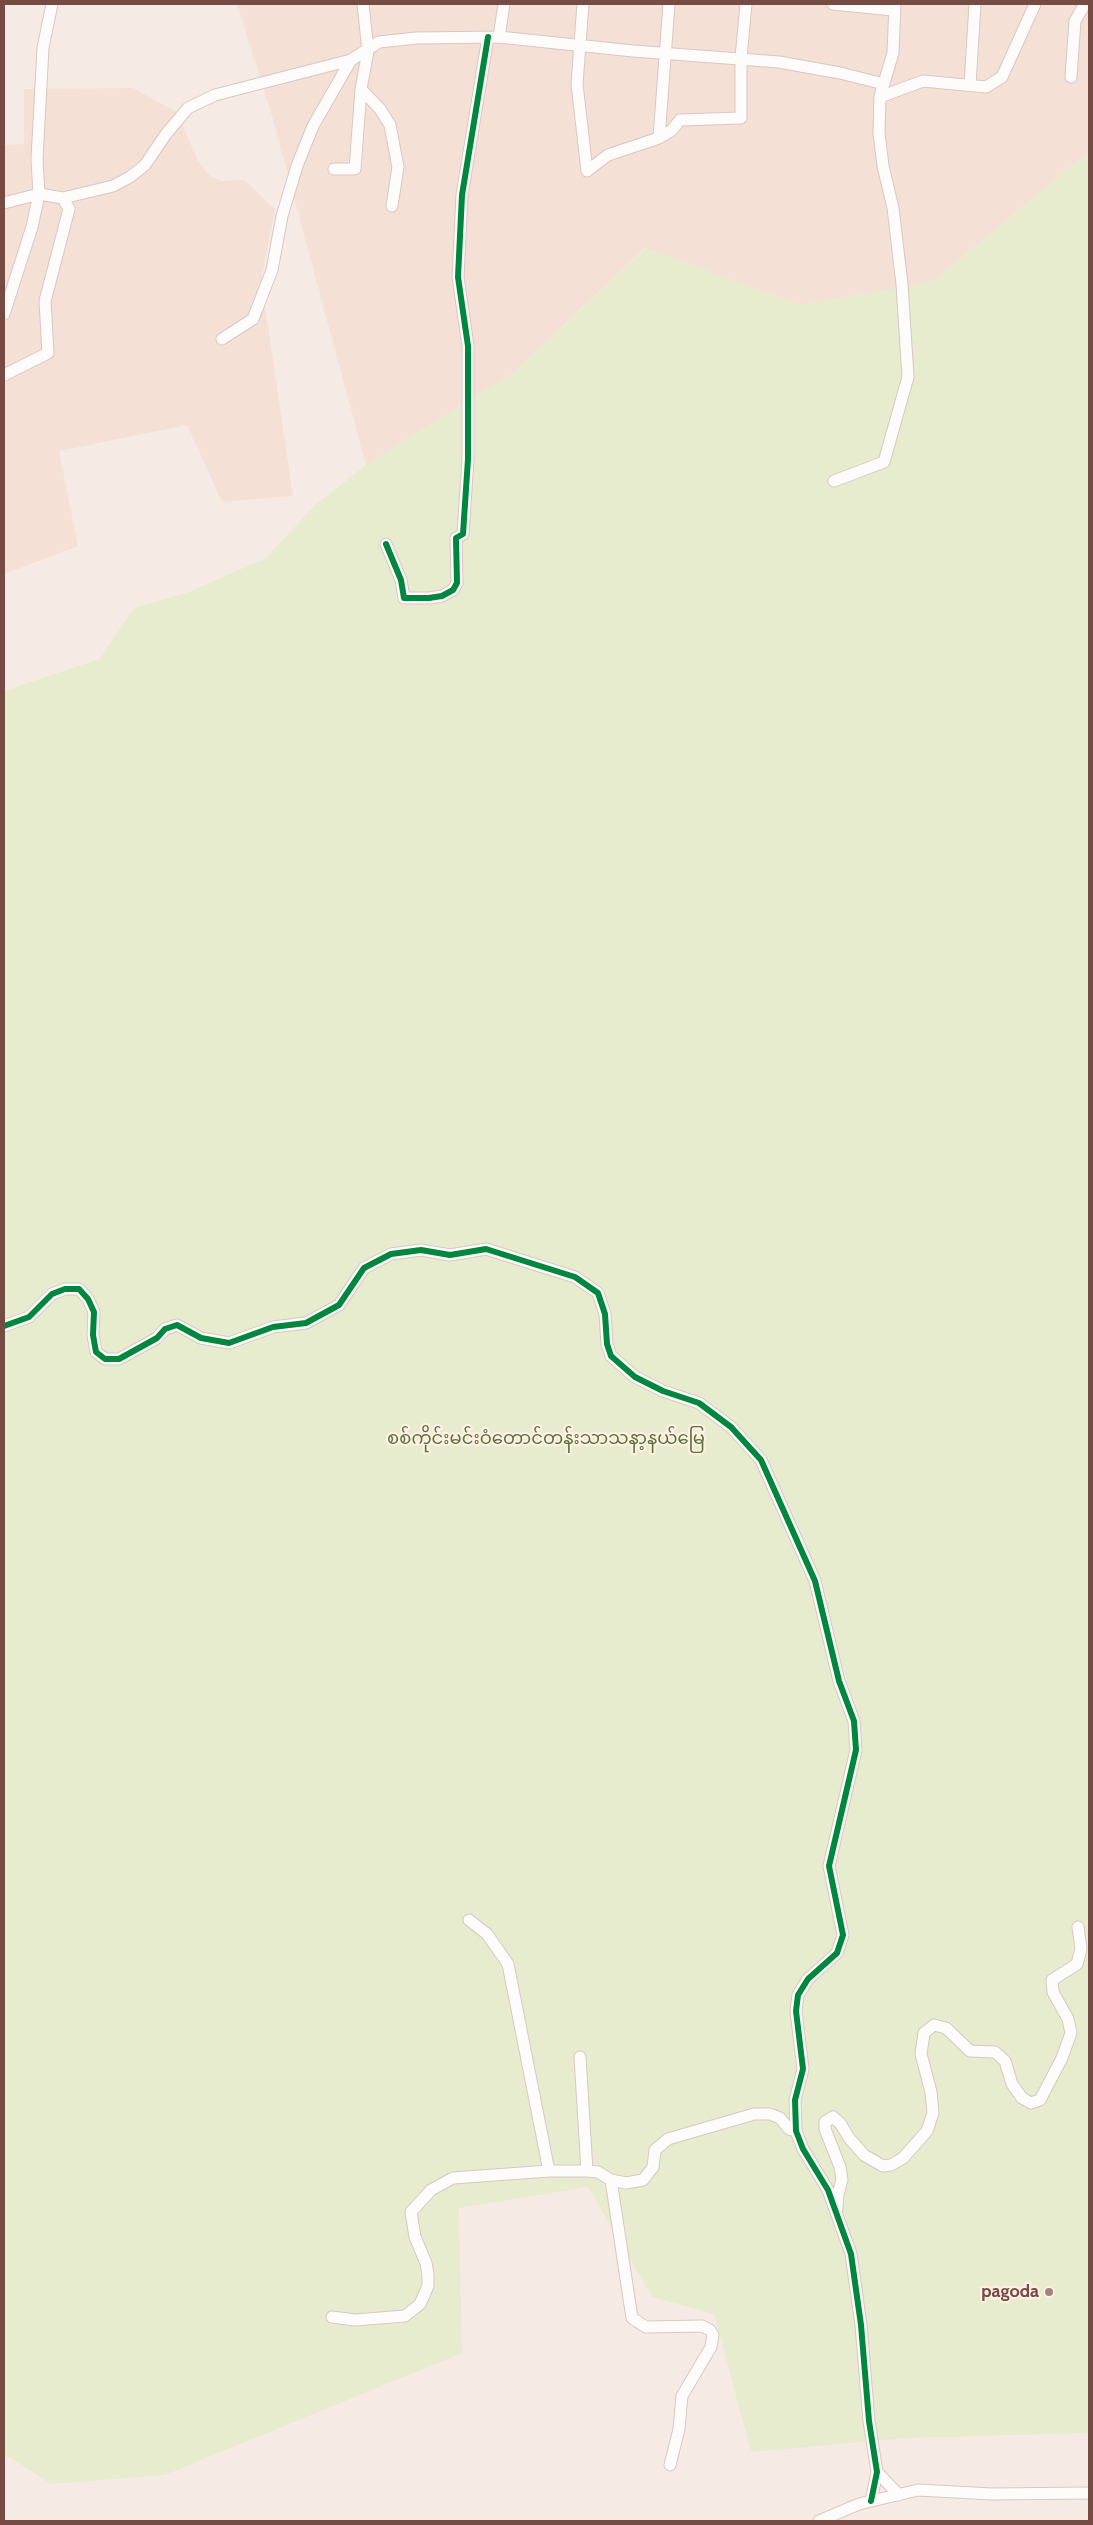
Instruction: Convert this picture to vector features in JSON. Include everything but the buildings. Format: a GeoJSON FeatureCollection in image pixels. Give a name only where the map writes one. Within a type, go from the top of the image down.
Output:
{"type":"FeatureCollection","features":[{"type":"Feature","properties":{"kind":"street"},"geometry":{"type":"LineString","coordinates":[[4,314],[32,227],[39,194],[37,159],[43,48],[52,4]]}},
{"type":"Feature","properties":{"kind":"street"},"geometry":{"type":"LineString","coordinates":[[334,168],[355,169],[361,89],[368,51],[363,4]]}},
{"type":"Feature","properties":{"kind":"street"},"geometry":{"type":"LineString","coordinates":[[386,544],[400,580],[404,598],[442,596],[453,590],[457,583],[456,538],[462,534],[468,459],[468,346],[458,277],[462,195],[494,37],[504,4]]}},
{"type":"Feature","properties":{"kind":"street"},"geometry":{"type":"LineString","coordinates":[[583,4],[577,84],[587,171],[608,155],[659,138],[672,130],[680,120],[741,118],[741,58],[746,4]]}},
{"type":"Feature","properties":{"kind":"street"},"geometry":{"type":"LineString","coordinates":[[659,138],[669,4]]}},
{"type":"Feature","properties":{"kind":"street"},"geometry":{"type":"LineString","coordinates":[[833,4],[894,7],[893,53],[880,97],[879,133],[883,166],[893,208],[902,284],[908,377],[884,462],[834,481]]}},
{"type":"Feature","properties":{"kind":"street"},"geometry":{"type":"LineString","coordinates":[[970,85],[975,4]]}},
{"type":"Feature","properties":{"kind":"street"},"geometry":{"type":"LineString","coordinates":[[880,97],[923,81],[986,87],[1002,76],[1035,4]]}},
{"type":"Feature","properties":{"kind":"street"},"geometry":{"type":"LineString","coordinates":[[1072,77],[1075,21],[1085,4]]}},
{"type":"Feature","properties":{"kind":"street"},"geometry":{"type":"LineString","coordinates":[[4,203],[39,194],[63,198],[113,186],[130,177],[145,165],[166,134],[188,108],[215,95],[351,60],[368,51],[379,42],[416,38],[494,37],[779,62],[840,73],[884,84]]}},
{"type":"Feature","properties":{"kind":"street"},"geometry":{"type":"LineString","coordinates":[[222,339],[253,319],[272,270],[282,216],[297,166],[313,126],[351,60]]}},
{"type":"Feature","properties":{"kind":"street"},"geometry":{"type":"LineString","coordinates":[[361,89],[380,109],[390,125],[398,167],[392,206]]}},
{"type":"Feature","properties":{"kind":"street"},"geometry":{"type":"LineString","coordinates":[[4,375],[48,353],[45,301],[69,209],[63,198]]}},
{"type":"Feature","properties":{"kind":"street"},"geometry":{"type":"LineString","coordinates":[[4,1326],[30,1317],[52,1294],[65,1289],[79,1289],[88,1300],[94,1312],[93,1334],[96,1352],[105,1359],[119,1359],[157,1338],[165,1329],[177,1325],[201,1338],[228,1343],[273,1327],[306,1323],[339,1305],[364,1268],[391,1254],[421,1250],[450,1256],[486,1249],[575,1277],[598,1293],[605,1314],[607,1344],[611,1356],[635,1378],[663,1391],[699,1403],[731,1427],[761,1460],[815,1581],[838,1681],[854,1721],[856,1750],[830,1866],[842,1935],[836,1953],[808,1979],[798,1995],[796,2010],[803,2069],[795,2100],[796,2130],[803,2148],[828,2190],[851,2254],[861,2325],[869,2421],[877,2472],[871,2501]]}},
{"type":"Feature","properties":{"kind":"street"},"geometry":{"type":"LineString","coordinates":[[468,1920],[487,1934],[508,1964],[549,2171]]}},
{"type":"Feature","properties":{"kind":"street"},"geometry":{"type":"LineString","coordinates":[[837,2217],[838,2194],[842,2180],[840,2167],[825,2129],[825,2122],[833,2117],[840,2123],[849,2138],[864,2155],[883,2166],[891,2165],[903,2158],[927,2131],[933,2113],[932,2092],[921,2054],[924,2033],[934,2026],[946,2028],[970,2051],[995,2052],[1005,2061],[1012,2084],[1022,2098],[1031,2103],[1040,2100],[1062,2058],[1071,2033],[1068,2019],[1053,1992],[1052,1980],[1077,1964],[1081,1949],[1078,1927]]}},
{"type":"Feature","properties":{"kind":"street"},"geometry":{"type":"LineString","coordinates":[[580,2057],[587,2171]]}},
{"type":"Feature","properties":{"kind":"street"},"geometry":{"type":"LineString","coordinates":[[332,2317],[355,2320],[406,2316],[420,2304],[428,2286],[428,2275],[426,2263],[415,2237],[411,2212],[432,2190],[453,2178],[549,2171],[587,2171],[598,2172],[611,2180],[626,2183],[643,2180],[653,2167],[656,2150],[668,2139],[754,2114],[770,2114],[780,2118],[789,2129],[796,2130]]}},
{"type":"Feature","properties":{"kind":"street"},"geometry":{"type":"LineString","coordinates":[[611,2180],[632,2318],[646,2327],[694,2325],[710,2330],[713,2335],[711,2346],[682,2396],[679,2429],[670,2465]]}},
{"type":"Feature","properties":{"kind":"street"},"geometry":{"type":"LineString","coordinates":[[877,2472],[899,2495]]}},
{"type":"Feature","properties":{"kind":"street"},"geometry":{"type":"LineString","coordinates":[[819,2521],[859,2504],[918,2490],[992,2494],[1089,2492]]}},
{"type":"Feature","properties":{"kind":"shaded area"},"geometry":{"type":"Polygon","coordinates":[[[237,4],[1089,4],[1089,152],[932,282],[800,305],[645,248],[513,373],[366,465],[272,116],[237,4]]]}},
{"type":"Feature","properties":{"kind":"shaded area"},"geometry":{"type":"Polygon","coordinates":[[[133,88],[177,112],[198,161],[210,176],[221,181],[245,180],[275,210],[261,279],[293,496],[222,502],[187,425],[59,451],[78,546],[4,574],[4,145],[24,144],[24,89],[133,88]]]}},
{"type":"Feature","properties":{"kind":"green space","name":"စစ်ကိုင်းမင်းဝံတောင်တန်းသာသနာ့နယ်မြေ"},"geometry":{"type":"Polygon","coordinates":[[[1089,152],[1089,2433],[906,2438],[751,2452],[714,2314],[652,2297],[588,2187],[459,2208],[462,2353],[165,2475],[51,2484],[4,2454],[4,691],[99,659],[134,608],[189,592],[266,558],[315,505],[366,465],[513,373],[646,248],[800,305],[932,282],[1089,152]]]}},
{"type":"Feature","properties":{"kind":"cycle path"},"geometry":{"type":"LineString","coordinates":[[386,544],[401,580],[404,598],[442,596],[453,590],[457,583],[456,538],[463,534],[468,459],[468,346],[458,277],[462,195],[488,37]]}},
{"type":"Feature","properties":{"kind":"cycle path"},"geometry":{"type":"LineString","coordinates":[[4,1326],[29,1317],[52,1294],[65,1289],[79,1289],[88,1299],[94,1312],[93,1335],[96,1352],[105,1359],[119,1359],[157,1338],[165,1329],[177,1325],[201,1338],[229,1343],[273,1327],[306,1323],[339,1305],[364,1268],[391,1254],[421,1250],[450,1255],[486,1249],[575,1277],[598,1293],[605,1314],[607,1344],[611,1356],[635,1377],[663,1391],[699,1403],[731,1427],[761,1460],[815,1581],[839,1681],[854,1721],[856,1750],[829,1866],[843,1935],[837,1953],[808,1979],[798,1995],[796,2011],[803,2069],[795,2100],[796,2131],[803,2149],[828,2190],[851,2254],[861,2325],[869,2421],[877,2472],[871,2501]]}},
{"type":"Feature","properties":{"kind":"place","name":"pagoda"},"geometry":{"type":"Point","coordinates":[1049,2292]}}]}
